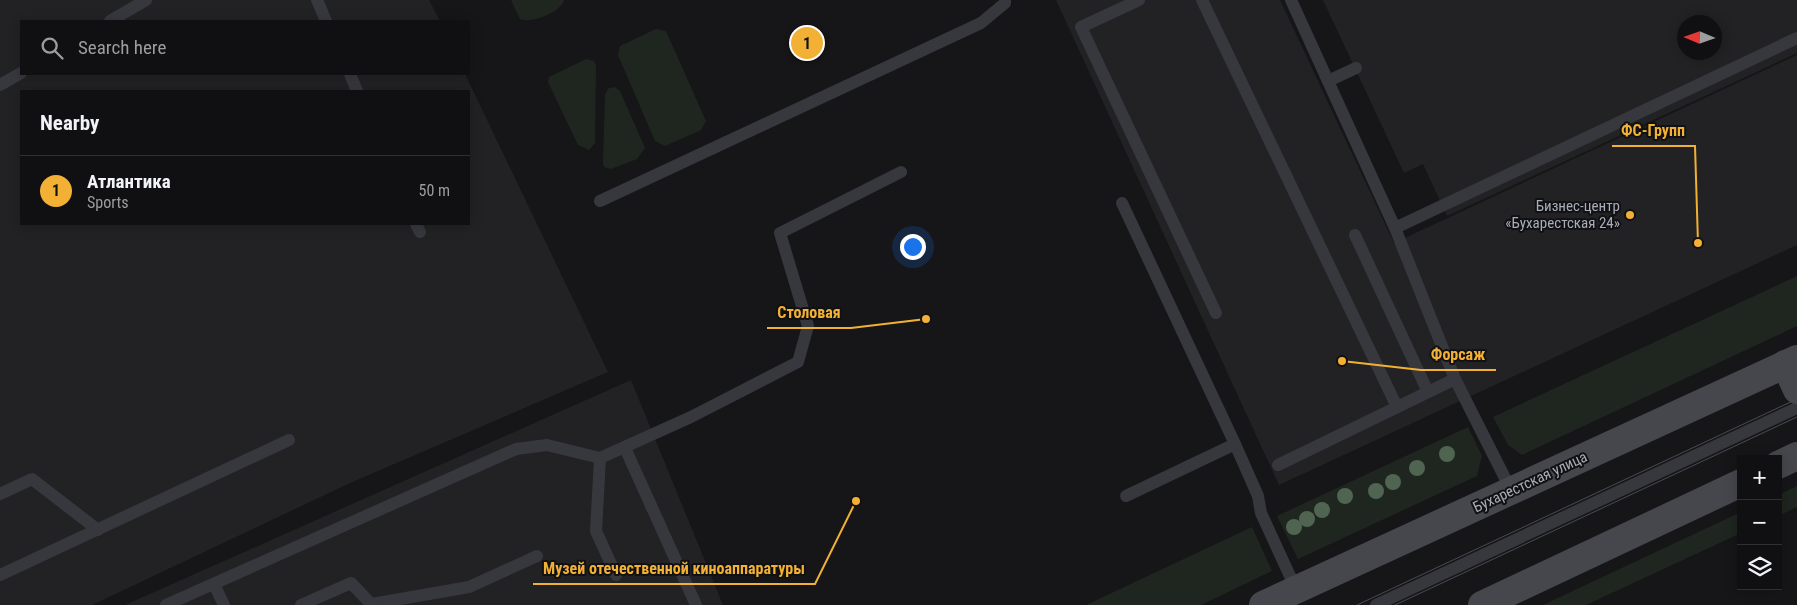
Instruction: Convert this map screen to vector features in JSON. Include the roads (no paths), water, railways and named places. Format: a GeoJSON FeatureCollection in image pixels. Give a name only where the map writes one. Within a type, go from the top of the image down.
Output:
{"type":"FeatureCollection","features":[{"type":"Feature","properties":{"kind":"main road"},"geometry":{"type":"LineString","coordinates":[[1791,362],[1797,390]]}},
{"type":"Feature","properties":{"kind":"main road","name":"Бухарестская улица"},"geometry":{"type":"LineString","coordinates":[[1263,605],[1791,362]]}},
{"type":"Feature","properties":{"kind":"main road"},"geometry":{"type":"LineString","coordinates":[[1782,463],[1797,456]]}},
{"type":"Feature","properties":{"kind":"main road"},"geometry":{"type":"LineString","coordinates":[[1482,605],[1737,485]]}},
{"type":"Feature","properties":{"kind":"lane"},"geometry":{"type":"LineString","coordinates":[[112,20],[146,0]]}},
{"type":"Feature","properties":{"kind":"lane"},"geometry":{"type":"LineString","coordinates":[[317,0],[326,20]]}},
{"type":"Feature","properties":{"kind":"lane"},"geometry":{"type":"LineString","coordinates":[[600,201],[981,23],[1005,3],[1006,0]]}},
{"type":"Feature","properties":{"kind":"lane"},"geometry":{"type":"LineString","coordinates":[[1139,0],[1081,27],[1216,313]]}},
{"type":"Feature","properties":{"kind":"lane"},"geometry":{"type":"LineString","coordinates":[[1202,0],[1397,407]]}},
{"type":"Feature","properties":{"kind":"lane"},"geometry":{"type":"LineString","coordinates":[[1291,0],[1395,228],[1455,379],[1511,490]]}},
{"type":"Feature","properties":{"kind":"lane"},"geometry":{"type":"LineString","coordinates":[[1395,228],[1797,38]]}},
{"type":"Feature","properties":{"kind":"lane"},"geometry":{"type":"LineString","coordinates":[[1328,81],[1356,68]]}},
{"type":"Feature","properties":{"kind":"lane"},"geometry":{"type":"LineString","coordinates":[[0,85],[20,74]]}},
{"type":"Feature","properties":{"kind":"lane"},"geometry":{"type":"LineString","coordinates":[[350,75],[357,90]]}},
{"type":"Feature","properties":{"kind":"lane"},"geometry":{"type":"LineString","coordinates":[[166,605],[516,449],[547,445],[600,458],[691,417],[798,362],[808,326],[780,233],[900,172]]}},
{"type":"Feature","properties":{"kind":"lane"},"geometry":{"type":"LineString","coordinates":[[1122,203],[1235,444],[1258,496],[1261,513],[1296,589]]}},
{"type":"Feature","properties":{"kind":"lane"},"geometry":{"type":"LineString","coordinates":[[1355,235],[1428,392]]}},
{"type":"Feature","properties":{"kind":"lane"},"geometry":{"type":"LineString","coordinates":[[1278,465],[1455,379]]}},
{"type":"Feature","properties":{"kind":"lane"},"geometry":{"type":"LineString","coordinates":[[1376,605],[1797,408]]}},
{"type":"Feature","properties":{"kind":"lane"},"geometry":{"type":"LineString","coordinates":[[0,575],[289,440]]}},
{"type":"Feature","properties":{"kind":"lane"},"geometry":{"type":"LineString","coordinates":[[1126,496],[1235,444]]}},
{"type":"Feature","properties":{"kind":"lane"},"geometry":{"type":"LineString","coordinates":[[625,448],[696,605]]}},
{"type":"Feature","properties":{"kind":"lane"},"geometry":{"type":"LineString","coordinates":[[600,458],[596,531],[616,575]]}},
{"type":"Feature","properties":{"kind":"lane"},"geometry":{"type":"LineString","coordinates":[[0,494],[32,479],[98,530]]}},
{"type":"Feature","properties":{"kind":"lane"},"geometry":{"type":"LineString","coordinates":[[302,605],[351,584],[372,605],[469,587],[537,556]]}},
{"type":"Feature","properties":{"kind":"lane"},"geometry":{"type":"LineString","coordinates":[[214,584],[224,605]]}},
{"type":"Feature","properties":{"kind":"tram line"},"geometry":{"type":"LineString","coordinates":[[1357,605],[1797,399]]}},
{"type":"Feature","properties":{"kind":"tram line"},"geometry":{"type":"LineString","coordinates":[[1395,605],[1797,417]]}},
{"type":"Feature","properties":{"kind":"place","name":"Атлантика"},"geometry":{"type":"Point","coordinates":[807,43]}},
{"type":"Feature","properties":{"kind":"place","name":"Бизнес-центр «Бухарестская 24»"},"geometry":{"type":"Point","coordinates":[1630,215]}},
{"type":"Feature","properties":{"kind":"place","name":"ФС-Групп"},"geometry":{"type":"Point","coordinates":[1698,243]}},
{"type":"Feature","properties":{"kind":"place","name":"Столовая"},"geometry":{"type":"Point","coordinates":[926,319]}},
{"type":"Feature","properties":{"kind":"place","name":"Форсаж"},"geometry":{"type":"Point","coordinates":[1342,361]}},
{"type":"Feature","properties":{"kind":"place","name":"Музей отечественной киноаппаратуры"},"geometry":{"type":"Point","coordinates":[856,501]}}]}
